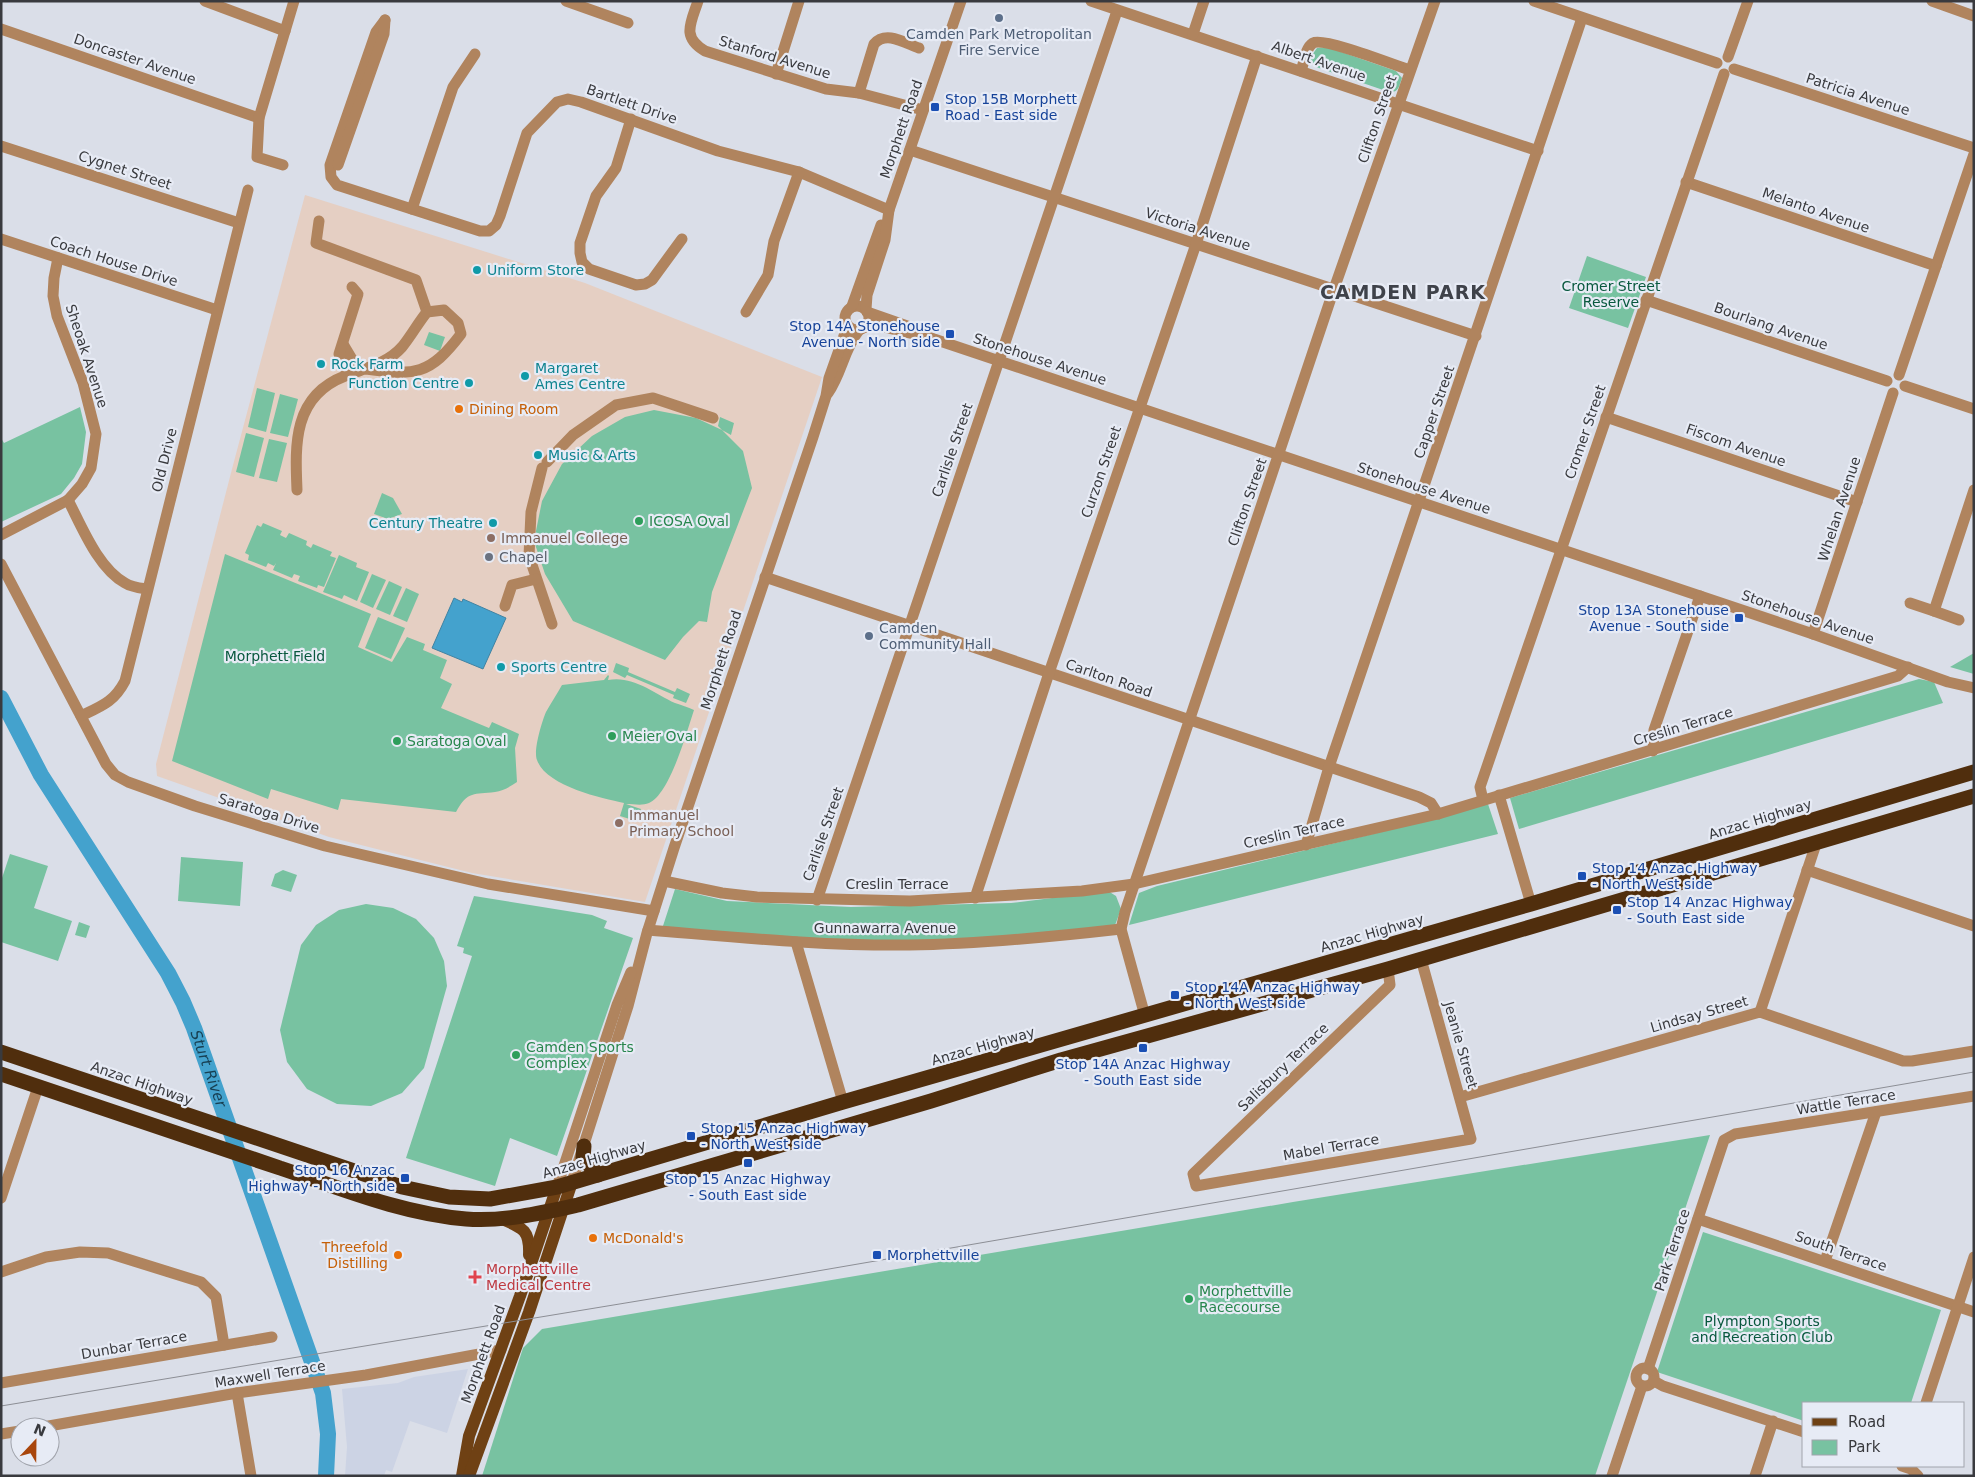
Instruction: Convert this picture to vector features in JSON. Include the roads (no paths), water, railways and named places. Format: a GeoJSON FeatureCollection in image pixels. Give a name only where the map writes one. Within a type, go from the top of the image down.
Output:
{"type":"FeatureCollection","features":[{"type":"Feature","properties":{"kind":"highway","name":"Anzac Highway"},"geometry":{"type":"LineString","coordinates":[[1,1054],[368,1176],[434,1195],[465,1199],[490,1199],[557,1187],[843,1102],[1477,920],[1974,772]]}},
{"type":"Feature","properties":{"kind":"highway"},"geometry":{"type":"LineString","coordinates":[[1,1074],[362,1196],[428,1215],[467,1220],[502,1219],[564,1208],[910,1107],[1061,1060],[1421,959],[1974,796]]}},
{"type":"Feature","properties":{"kind":"highway"},"geometry":{"type":"LineString","coordinates":[[1871,803],[1872,815],[1880,824]]}},
{"type":"Feature","properties":{"kind":"highway"},"geometry":{"type":"LineString","coordinates":[[1841,812],[1853,813],[1864,819],[1864,829]]}},
{"type":"Feature","properties":{"kind":"highway"},"geometry":{"type":"LineString","coordinates":[[1477,920],[1480,932],[1490,938]]}},
{"type":"Feature","properties":{"kind":"highway"},"geometry":{"type":"LineString","coordinates":[[1447,928],[1464,932],[1468,939],[1467,944]]}},
{"type":"Feature","properties":{"kind":"highway"},"geometry":{"type":"LineString","coordinates":[[1224,993],[1225,1003],[1229,1008],[1239,1010]]}},
{"type":"Feature","properties":{"kind":"highway"},"geometry":{"type":"LineString","coordinates":[[1192,1002],[1216,1008],[1217,1015]]}},
{"type":"Feature","properties":{"kind":"highway"},"geometry":{"type":"LineString","coordinates":[[1,1054],[12,1064],[34,1072],[37,1075],[38,1087]]}},
{"type":"Feature","properties":{"kind":"highway"},"geometry":{"type":"LineString","coordinates":[[53,1070],[54,1082],[58,1093]]}},
{"type":"Feature","properties":{"kind":"highway"},"geometry":{"type":"LineString","coordinates":[[930,1077],[928,1086],[933,1092],[940,1094],[955,1093]]}},
{"type":"Feature","properties":{"kind":"highway"},"geometry":{"type":"LineString","coordinates":[[885,1090],[894,1090],[904,1095],[910,1107]]}},
{"type":"Feature","properties":{"kind":"highway"},"geometry":{"type":"LineString","coordinates":[[584,1146],[583,1158],[598,1175]]}},
{"type":"Feature","properties":{"kind":"highway"},"geometry":{"type":"LineString","coordinates":[[362,1196],[368,1176]]}},
{"type":"Feature","properties":{"kind":"main road","name":"Morphett Road"},"geometry":{"type":"LineString","coordinates":[[469,1476],[529,1312],[572,1182]]}},
{"type":"Feature","properties":{"kind":"main road","name":"Morphett Road"},"geometry":{"type":"LineString","coordinates":[[462,1476],[469,1436],[501,1350],[557,1187]]}},
{"type":"Feature","properties":{"kind":"main road"},"geometry":{"type":"LineString","coordinates":[[502,1219],[515,1224],[526,1232],[530,1240],[529,1270]]}},
{"type":"Feature","properties":{"kind":"street"},"geometry":{"type":"LineString","coordinates":[[204,1],[285,31]]}},
{"type":"Feature","properties":{"kind":"street"},"geometry":{"type":"LineString","coordinates":[[283,165],[257,158],[260,118],[294,1]]}},
{"type":"Feature","properties":{"kind":"street"},"geometry":{"type":"LineString","coordinates":[[566,1],[597,7],[628,23]]}},
{"type":"Feature","properties":{"kind":"street","name":"Stanford Avenue"},"geometry":{"type":"LineString","coordinates":[[698,1],[689,30],[690,38],[695,45],[705,51],[826,89],[858,92],[923,110]]}},
{"type":"Feature","properties":{"kind":"street"},"geometry":{"type":"LineString","coordinates":[[776,74],[799,1]]}},
{"type":"Feature","properties":{"kind":"street","name":"Morphett Road"},"geometry":{"type":"LineString","coordinates":[[867,311],[867,295],[884,240],[890,210],[961,1]]}},
{"type":"Feature","properties":{"kind":"street","name":"Albert Avenue"},"geometry":{"type":"LineString","coordinates":[[1091,1],[1538,150]]}},
{"type":"Feature","properties":{"kind":"street"},"geometry":{"type":"LineString","coordinates":[[1193,34],[1204,1]]}},
{"type":"Feature","properties":{"kind":"street","name":"Clifton Street"},"geometry":{"type":"LineString","coordinates":[[1146,1016],[1121,929],[1124,912],[1190,721],[1334,289],[1435,1]]}},
{"type":"Feature","properties":{"kind":"street"},"geometry":{"type":"LineString","coordinates":[[1534,1],[1717,63]]}},
{"type":"Feature","properties":{"kind":"street"},"geometry":{"type":"LineString","coordinates":[[1728,57],[1748,1]]}},
{"type":"Feature","properties":{"kind":"street"},"geometry":{"type":"LineString","coordinates":[[1932,1],[1974,16]]}},
{"type":"Feature","properties":{"kind":"street","name":"Carlisle Street"},"geometry":{"type":"LineString","coordinates":[[817,900],[1117,10]]}},
{"type":"Feature","properties":{"kind":"street","name":"Capper Street"},"geometry":{"type":"LineString","coordinates":[[1306,845],[1330,767],[1582,18]]}},
{"type":"Feature","properties":{"kind":"street"},"geometry":{"type":"LineString","coordinates":[[385,20],[384,34],[340,160],[337,168],[331,171],[330,165],[376,32],[385,20]]}},
{"type":"Feature","properties":{"kind":"street","name":"Doncaster Avenue"},"geometry":{"type":"LineString","coordinates":[[1,29],[260,118]]}},
{"type":"Feature","properties":{"kind":"street"},"geometry":{"type":"LineString","coordinates":[[858,92],[874,44],[878,39],[887,36],[919,48]]}},
{"type":"Feature","properties":{"kind":"street"},"geometry":{"type":"LineString","coordinates":[[1301,71],[1311,44],[1317,42],[1335,45],[1410,70]]}},
{"type":"Feature","properties":{"kind":"street"},"geometry":{"type":"LineString","coordinates":[[412,209],[453,87],[475,54]]}},
{"type":"Feature","properties":{"kind":"street","name":"Curzon Street"},"geometry":{"type":"LineString","coordinates":[[975,898],[1049,673],[1196,244],[1257,56]]}},
{"type":"Feature","properties":{"kind":"street"},"geometry":{"type":"LineString","coordinates":[[1728,57],[1734,62],[1729,71],[1718,70],[1717,63],[1722,58],[1728,57]]}},
{"type":"Feature","properties":{"kind":"street","name":"Patricia Avenue"},"geometry":{"type":"LineString","coordinates":[[1729,71],[1974,148]]}},
{"type":"Feature","properties":{"kind":"street","name":"Cromer Street"},"geometry":{"type":"LineString","coordinates":[[1482,800],[1480,787],[1560,549],[1686,182],[1729,71]]}},
{"type":"Feature","properties":{"kind":"street","name":"Bartlett Drive"},"geometry":{"type":"LineString","coordinates":[[331,171],[331,177],[337,185],[480,231],[489,231],[496,224],[500,216],[527,133],[557,102],[568,99],[718,150],[799,172],[890,210]]}},
{"type":"Feature","properties":{"kind":"street"},"geometry":{"type":"LineString","coordinates":[[631,119],[616,168],[596,196],[580,243],[582,262],[589,269],[636,285],[645,284],[652,280],[682,239]]}},
{"type":"Feature","properties":{"kind":"street","name":"Cygnet Street"},"geometry":{"type":"LineString","coordinates":[[1,146],[239,223]]}},
{"type":"Feature","properties":{"kind":"street","name":"Victoria Avenue"},"geometry":{"type":"LineString","coordinates":[[910,150],[1476,336]]}},
{"type":"Feature","properties":{"kind":"street"},"geometry":{"type":"LineString","coordinates":[[1899,375],[1974,154]]}},
{"type":"Feature","properties":{"kind":"street"},"geometry":{"type":"LineString","coordinates":[[746,312],[768,275],[774,241],[799,172]]}},
{"type":"Feature","properties":{"kind":"street","name":"Melanto Avenue"},"geometry":{"type":"LineString","coordinates":[[1686,182],[1936,266]]}},
{"type":"Feature","properties":{"kind":"street","name":"Old Drive"},"geometry":{"type":"LineString","coordinates":[[81,716],[109,702],[120,691],[125,681],[248,190]]}},
{"type":"Feature","properties":{"kind":"street","name":"Morphett Road"},"geometry":{"type":"LineString","coordinates":[[852,306],[882,223],[890,210]]}},
{"type":"Feature","properties":{"kind":"street"},"geometry":{"type":"LineString","coordinates":[[319,220],[316,243],[416,280],[427,312]]}},
{"type":"Feature","properties":{"kind":"street","name":"Coach House Drive"},"geometry":{"type":"LineString","coordinates":[[1,239],[217,310]]}},
{"type":"Feature","properties":{"kind":"street","name":"Sheoak Avenue"},"geometry":{"type":"LineString","coordinates":[[1,535],[68,500],[82,484],[91,468],[96,434],[83,383],[56,310],[53,296],[58,258]]}},
{"type":"Feature","properties":{"kind":"street"},"geometry":{"type":"LineString","coordinates":[[297,490],[296,447],[299,426],[307,407],[320,391],[332,382],[358,372],[374,367],[402,347],[427,312],[444,310],[458,322],[461,334],[452,347],[434,363],[422,370],[406,373],[358,372],[339,354],[358,294],[352,287]]}},
{"type":"Feature","properties":{"kind":"street","name":"Bourlang Avenue"},"geometry":{"type":"LineString","coordinates":[[1646,300],[1887,381]]}},
{"type":"Feature","properties":{"kind":"street"},"geometry":{"type":"LineString","coordinates":[[857,305],[867,311],[869,318],[862,329],[851,329],[845,322],[845,312],[852,306],[857,305]]}},
{"type":"Feature","properties":{"kind":"street","name":"Stonehouse Avenue"},"geometry":{"type":"LineString","coordinates":[[867,311],[914,328],[931,338]]}},
{"type":"Feature","properties":{"kind":"street","name":"Morphett Road"},"geometry":{"type":"LineString","coordinates":[[572,1182],[628,1006],[654,911],[826,396],[829,378],[845,333],[845,322]]}},
{"type":"Feature","properties":{"kind":"street","name":"Stonehouse Avenue"},"geometry":{"type":"LineString","coordinates":[[862,329],[875,325],[931,338],[1814,634],[1908,666],[1948,682],[1974,688]]}},
{"type":"Feature","properties":{"kind":"street","name":"Morphett Road"},"geometry":{"type":"LineString","coordinates":[[826,396],[836,381],[851,340],[862,329]]}},
{"type":"Feature","properties":{"kind":"street"},"geometry":{"type":"LineString","coordinates":[[1892,375],[1899,375],[1904,380],[1905,386],[1901,392],[1893,393],[1888,388],[1887,381],[1892,375]]}},
{"type":"Feature","properties":{"kind":"street"},"geometry":{"type":"LineString","coordinates":[[1905,386],[1974,409]]}},
{"type":"Feature","properties":{"kind":"street","name":"Whelan Avenue"},"geometry":{"type":"LineString","coordinates":[[1814,634],[1893,393]]}},
{"type":"Feature","properties":{"kind":"street"},"geometry":{"type":"LineString","coordinates":[[552,624],[528,556],[531,512],[545,465],[573,435],[616,405],[653,398],[713,418]]}},
{"type":"Feature","properties":{"kind":"street","name":"Fiscom Avenue"},"geometry":{"type":"LineString","coordinates":[[1606,417],[1857,502]]}},
{"type":"Feature","properties":{"kind":"street"},"geometry":{"type":"LineString","coordinates":[[1934,611],[1974,490]]}},
{"type":"Feature","properties":{"kind":"street"},"geometry":{"type":"LineString","coordinates":[[68,500],[99,557],[110,572],[126,584],[147,589]]}},
{"type":"Feature","properties":{"kind":"street","name":"Saratoga Drive"},"geometry":{"type":"LineString","coordinates":[[1,564],[106,764],[115,776],[195,806],[290,836],[434,873],[488,884],[654,911]]}},
{"type":"Feature","properties":{"kind":"street","name":"Carlton Road"},"geometry":{"type":"LineString","coordinates":[[765,577],[1431,802],[1438,814]]}},
{"type":"Feature","properties":{"kind":"street"},"geometry":{"type":"LineString","coordinates":[[505,606],[512,585],[536,579]]}},
{"type":"Feature","properties":{"kind":"street"},"geometry":{"type":"LineString","coordinates":[[1653,751],[1654,730],[1700,596]]}},
{"type":"Feature","properties":{"kind":"street"},"geometry":{"type":"LineString","coordinates":[[1910,603],[1959,620]]}},
{"type":"Feature","properties":{"kind":"street","name":"Stonehouse Avenue"},"geometry":{"type":"LineString","coordinates":[[1908,666],[1974,681]]}},
{"type":"Feature","properties":{"kind":"street","name":"Creslin Terrace"},"geometry":{"type":"LineString","coordinates":[[664,881],[722,893],[817,900],[910,901],[1089,890],[1134,884],[1438,814],[1898,676],[1908,666]]}},
{"type":"Feature","properties":{"kind":"street"},"geometry":{"type":"LineString","coordinates":[[1499,796],[1531,904]]}},
{"type":"Feature","properties":{"kind":"street"},"geometry":{"type":"LineString","coordinates":[[1760,1012],[1816,844]]}},
{"type":"Feature","properties":{"kind":"street"},"geometry":{"type":"LineString","coordinates":[[1807,870],[1974,926]]}},
{"type":"Feature","properties":{"kind":"street","name":"Gunnawarra Avenue"},"geometry":{"type":"LineString","coordinates":[[648,932],[796,942],[909,945],[1037,938],[1121,929]]}},
{"type":"Feature","properties":{"kind":"street","name":"Morphett Road"},"geometry":{"type":"LineString","coordinates":[[557,1187],[616,1006],[648,932]]}},
{"type":"Feature","properties":{"kind":"street"},"geometry":{"type":"LineString","coordinates":[[796,942],[843,1102]]}},
{"type":"Feature","properties":{"kind":"street","name":"Jeanie Street"},"geometry":{"type":"LineString","coordinates":[[1421,959],[1472,1138]]}},
{"type":"Feature","properties":{"kind":"street","name":"Salisbury Terrace"},"geometry":{"type":"LineString","coordinates":[[1196,1186],[1193,1174],[1390,985],[1388,968]]}},
{"type":"Feature","properties":{"kind":"street","name":"Lindsay Street"},"geometry":{"type":"LineString","coordinates":[[1460,1098],[1760,1012],[1902,1061],[1974,1051]]}},
{"type":"Feature","properties":{"kind":"street"},"geometry":{"type":"LineString","coordinates":[[1,1198],[38,1087]]}},
{"type":"Feature","properties":{"kind":"street","name":"Wattle Terrace"},"geometry":{"type":"LineString","coordinates":[[1724,1140],[1735,1134],[1974,1096]]}},
{"type":"Feature","properties":{"kind":"street"},"geometry":{"type":"LineString","coordinates":[[1825,1261],[1876,1112]]}},
{"type":"Feature","properties":{"kind":"street","name":"Mabel Terrace"},"geometry":{"type":"LineString","coordinates":[[1196,1186],[1472,1138]]}},
{"type":"Feature","properties":{"kind":"street","name":"Park Terrace"},"geometry":{"type":"LineString","coordinates":[[1648,1369],[1724,1140]]}},
{"type":"Feature","properties":{"kind":"street","name":"South Terrace"},"geometry":{"type":"LineString","coordinates":[[1698,1219],[1974,1312]]}},
{"type":"Feature","properties":{"kind":"street"},"geometry":{"type":"LineString","coordinates":[[1,1272],[60,1253],[108,1253],[201,1282],[216,1297],[224,1345]]}},
{"type":"Feature","properties":{"kind":"street"},"geometry":{"type":"LineString","coordinates":[[1926,1402],[1974,1257]]}},
{"type":"Feature","properties":{"kind":"street","name":"Dunbar Terrace"},"geometry":{"type":"LineString","coordinates":[[1,1383],[272,1337]]}},
{"type":"Feature","properties":{"kind":"street","name":"Maxwell Terrace"},"geometry":{"type":"LineString","coordinates":[[60,1424],[237,1393],[308,1384],[501,1350]]}},
{"type":"Feature","properties":{"kind":"street"},"geometry":{"type":"LineString","coordinates":[[1642,1369],[1648,1369],[1653,1372],[1654,1381],[1649,1386],[1642,1386],[1637,1382],[1636,1374],[1642,1369]]}},
{"type":"Feature","properties":{"kind":"street"},"geometry":{"type":"LineString","coordinates":[[1654,1381],[1663,1386],[1802,1431]]}},
{"type":"Feature","properties":{"kind":"street"},"geometry":{"type":"LineString","coordinates":[[1612,1476],[1642,1386]]}},
{"type":"Feature","properties":{"kind":"street"},"geometry":{"type":"LineString","coordinates":[[237,1393],[251,1476]]}},
{"type":"Feature","properties":{"kind":"street"},"geometry":{"type":"LineString","coordinates":[[1755,1476],[1773,1421]]}},
{"type":"Feature","properties":{"kind":"street"},"geometry":{"type":"LineString","coordinates":[[1904,1469],[1915,1472],[1918,1476]]}},
{"type":"Feature","properties":{"kind":"water"},"geometry":{"type":"Polygon","coordinates":[[[454,598],[462,602],[463,599],[506,618],[483,669],[432,648],[454,598]]]}},
{"type":"Feature","properties":{"kind":"waterway","name":"Sturt River"},"geometry":{"type":"LineString","coordinates":[[1,698],[41,775],[168,973],[194,1028],[323,1393],[328,1434],[326,1476]]}},
{"type":"Feature","properties":{"kind":"tram line"},"geometry":{"type":"LineString","coordinates":[[1,1406],[765,1280],[1974,1072]]}},
{"type":"Feature","properties":{"kind":"place","name":"Camden Park Metropolitan Fire Service"},"geometry":{"type":"Point","coordinates":[999,18]}},
{"type":"Feature","properties":{"kind":"place","name":"Stop 15B Morphett Road - East side"},"geometry":{"type":"Point","coordinates":[935,107]}},
{"type":"Feature","properties":{"kind":"place","name":"Uniform Store"},"geometry":{"type":"Point","coordinates":[477,270]}},
{"type":"Feature","properties":{"kind":"place","name":"Stop 14A Stonehouse Avenue - North side"},"geometry":{"type":"Point","coordinates":[950,334]}},
{"type":"Feature","properties":{"kind":"place","name":"Rock Farm"},"geometry":{"type":"Point","coordinates":[321,364]}},
{"type":"Feature","properties":{"kind":"place","name":"Margaret Ames Centre"},"geometry":{"type":"Point","coordinates":[525,376]}},
{"type":"Feature","properties":{"kind":"place","name":"Function Centre"},"geometry":{"type":"Point","coordinates":[469,383]}},
{"type":"Feature","properties":{"kind":"place","name":"Dining Room"},"geometry":{"type":"Point","coordinates":[459,409]}},
{"type":"Feature","properties":{"kind":"place","name":"Music & Arts"},"geometry":{"type":"Point","coordinates":[538,455]}},
{"type":"Feature","properties":{"kind":"place","name":"ICOSA Oval"},"geometry":{"type":"Point","coordinates":[639,521]}},
{"type":"Feature","properties":{"kind":"place","name":"Century Theatre"},"geometry":{"type":"Point","coordinates":[493,523]}},
{"type":"Feature","properties":{"kind":"place","name":"Immanuel College"},"geometry":{"type":"Point","coordinates":[491,538]}},
{"type":"Feature","properties":{"kind":"place","name":"Chapel"},"geometry":{"type":"Point","coordinates":[489,557]}},
{"type":"Feature","properties":{"kind":"place","name":"Stop 13A Stonehouse Avenue - South side"},"geometry":{"type":"Point","coordinates":[1739,618]}},
{"type":"Feature","properties":{"kind":"place","name":"Camden Community Hall"},"geometry":{"type":"Point","coordinates":[869,636]}},
{"type":"Feature","properties":{"kind":"place","name":"Sports Centre"},"geometry":{"type":"Point","coordinates":[501,667]}},
{"type":"Feature","properties":{"kind":"place","name":"Meier Oval"},"geometry":{"type":"Point","coordinates":[612,736]}},
{"type":"Feature","properties":{"kind":"place","name":"Saratoga Oval"},"geometry":{"type":"Point","coordinates":[397,741]}},
{"type":"Feature","properties":{"kind":"place","name":"Immanuel Primary School"},"geometry":{"type":"Point","coordinates":[619,823]}},
{"type":"Feature","properties":{"kind":"place","name":"Stop 14 Anzac Highway - North West side"},"geometry":{"type":"Point","coordinates":[1582,876]}},
{"type":"Feature","properties":{"kind":"place","name":"Stop 14 Anzac Highway - South East side"},"geometry":{"type":"Point","coordinates":[1617,910]}},
{"type":"Feature","properties":{"kind":"place","name":"Stop 14A Anzac Highway - North West side"},"geometry":{"type":"Point","coordinates":[1175,995]}},
{"type":"Feature","properties":{"kind":"place","name":"Stop 14A Anzac Highway - South East side"},"geometry":{"type":"Point","coordinates":[1143,1048]}},
{"type":"Feature","properties":{"kind":"place","name":"Camden Sports Complex"},"geometry":{"type":"Point","coordinates":[516,1055]}},
{"type":"Feature","properties":{"kind":"place","name":"Stop 15 Anzac Highway - North West side"},"geometry":{"type":"Point","coordinates":[691,1136]}},
{"type":"Feature","properties":{"kind":"place","name":"Stop 15 Anzac Highway - South East side"},"geometry":{"type":"Point","coordinates":[748,1163]}},
{"type":"Feature","properties":{"kind":"place","name":"Stop 16 Anzac Highway - North side"},"geometry":{"type":"Point","coordinates":[405,1178]}},
{"type":"Feature","properties":{"kind":"place","name":"McDonald's"},"geometry":{"type":"Point","coordinates":[593,1238]}},
{"type":"Feature","properties":{"kind":"place","name":"Threefold Distilling"},"geometry":{"type":"Point","coordinates":[398,1255]}},
{"type":"Feature","properties":{"kind":"place","name":"Morphettville"},"geometry":{"type":"Point","coordinates":[877,1255]}},
{"type":"Feature","properties":{"kind":"place","name":"Morphettville Medical Centre"},"geometry":{"type":"Point","coordinates":[475,1277]}},
{"type":"Feature","properties":{"kind":"place","name":"Morphettville Racecourse"},"geometry":{"type":"Point","coordinates":[1189,1299]}},
{"type":"Feature","properties":{"kind":"district","name":"CAMDEN PARK"},"geometry":{"type":"Point","coordinates":[1403,292]}},
{"type":"Feature","properties":{"kind":"park label","name":"Cromer Street Reserve"},"geometry":{"type":"Point","coordinates":[1611,294]}},
{"type":"Feature","properties":{"kind":"park label","name":"Morphett Field"},"geometry":{"type":"Point","coordinates":[275,656]}},
{"type":"Feature","properties":{"kind":"park label","name":"Plympton Sports and Recreation Club"},"geometry":{"type":"Point","coordinates":[1762,1329]}}]}
